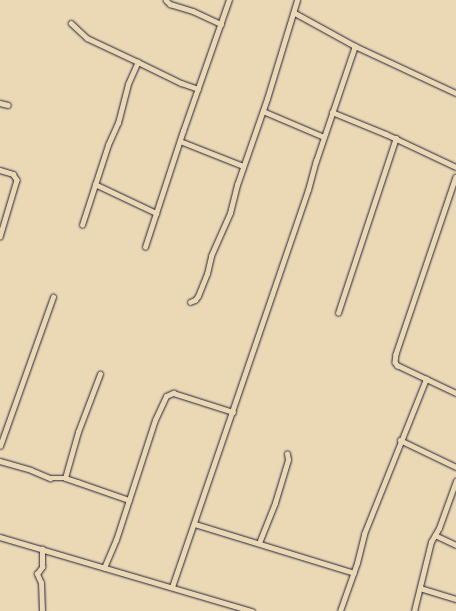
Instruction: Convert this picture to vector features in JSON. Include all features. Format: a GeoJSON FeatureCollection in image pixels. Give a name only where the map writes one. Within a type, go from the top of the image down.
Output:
{"type":"FeatureCollection","features":[{"type":"Feature","properties":{"kind":"street"},"geometry":{"type":"LineString","coordinates":[[166,0],[170,4],[193,11],[221,24]]}},
{"type":"Feature","properties":{"kind":"street"},"geometry":{"type":"LineString","coordinates":[[145,247],[229,0]]}},
{"type":"Feature","properties":{"kind":"street"},"geometry":{"type":"LineString","coordinates":[[190,302],[195,300],[198,296],[207,274],[211,256],[230,213],[243,166],[263,111],[295,13],[297,0]]}},
{"type":"Feature","properties":{"kind":"street"},"geometry":{"type":"LineString","coordinates":[[295,13],[355,46],[456,93]]}},
{"type":"Feature","properties":{"kind":"street"},"geometry":{"type":"LineString","coordinates":[[70,23],[87,38],[181,83],[198,89]]}},
{"type":"Feature","properties":{"kind":"street"},"geometry":{"type":"LineString","coordinates":[[172,587],[195,524],[211,470],[233,412],[355,46]]}},
{"type":"Feature","properties":{"kind":"street"},"geometry":{"type":"LineString","coordinates":[[82,225],[108,146],[118,123],[128,84],[138,62]]}},
{"type":"Feature","properties":{"kind":"street"},"geometry":{"type":"LineString","coordinates":[[0,103],[8,105]]}},
{"type":"Feature","properties":{"kind":"street"},"geometry":{"type":"LineString","coordinates":[[263,111],[324,137]]}},
{"type":"Feature","properties":{"kind":"street"},"geometry":{"type":"LineString","coordinates":[[332,112],[353,119],[396,138],[456,167]]}},
{"type":"Feature","properties":{"kind":"street"},"geometry":{"type":"LineString","coordinates":[[338,313],[396,138]]}},
{"type":"Feature","properties":{"kind":"street"},"geometry":{"type":"LineString","coordinates":[[180,141],[243,166]]}},
{"type":"Feature","properties":{"kind":"street"},"geometry":{"type":"LineString","coordinates":[[0,170],[13,174],[17,180],[0,237]]}},
{"type":"Feature","properties":{"kind":"street"},"geometry":{"type":"LineString","coordinates":[[456,177],[396,354],[395,362],[397,365],[456,393]]}},
{"type":"Feature","properties":{"kind":"street"},"geometry":{"type":"LineString","coordinates":[[95,184],[156,213]]}},
{"type":"Feature","properties":{"kind":"street"},"geometry":{"type":"LineString","coordinates":[[0,446],[53,297]]}},
{"type":"Feature","properties":{"kind":"street"},"geometry":{"type":"LineString","coordinates":[[65,478],[78,432],[100,374]]}},
{"type":"Feature","properties":{"kind":"street"},"geometry":{"type":"LineString","coordinates":[[340,611],[354,573],[361,542],[400,440],[426,379]]}},
{"type":"Feature","properties":{"kind":"street"},"geometry":{"type":"LineString","coordinates":[[104,568],[116,540],[155,420],[166,396],[173,393],[233,412]]}},
{"type":"Feature","properties":{"kind":"street"},"geometry":{"type":"LineString","coordinates":[[400,440],[456,467]]}},
{"type":"Feature","properties":{"kind":"street"},"geometry":{"type":"LineString","coordinates":[[259,543],[275,503],[288,460],[287,454]]}},
{"type":"Feature","properties":{"kind":"street"},"geometry":{"type":"LineString","coordinates":[[0,461],[31,470],[50,478],[65,478],[129,500]]}},
{"type":"Feature","properties":{"kind":"street"},"geometry":{"type":"LineString","coordinates":[[414,611],[431,542],[456,481]]}},
{"type":"Feature","properties":{"kind":"street"},"geometry":{"type":"LineString","coordinates":[[195,524],[354,573]]}},
{"type":"Feature","properties":{"kind":"street"},"geometry":{"type":"LineString","coordinates":[[435,535],[456,545]]}},
{"type":"Feature","properties":{"kind":"street"},"geometry":{"type":"LineString","coordinates":[[0,537],[252,611]]}},
{"type":"Feature","properties":{"kind":"street"},"geometry":{"type":"LineString","coordinates":[[42,549],[42,567],[37,574],[41,583],[42,611]]}},
{"type":"Feature","properties":{"kind":"street"},"geometry":{"type":"LineString","coordinates":[[420,588],[456,599]]}}]}
